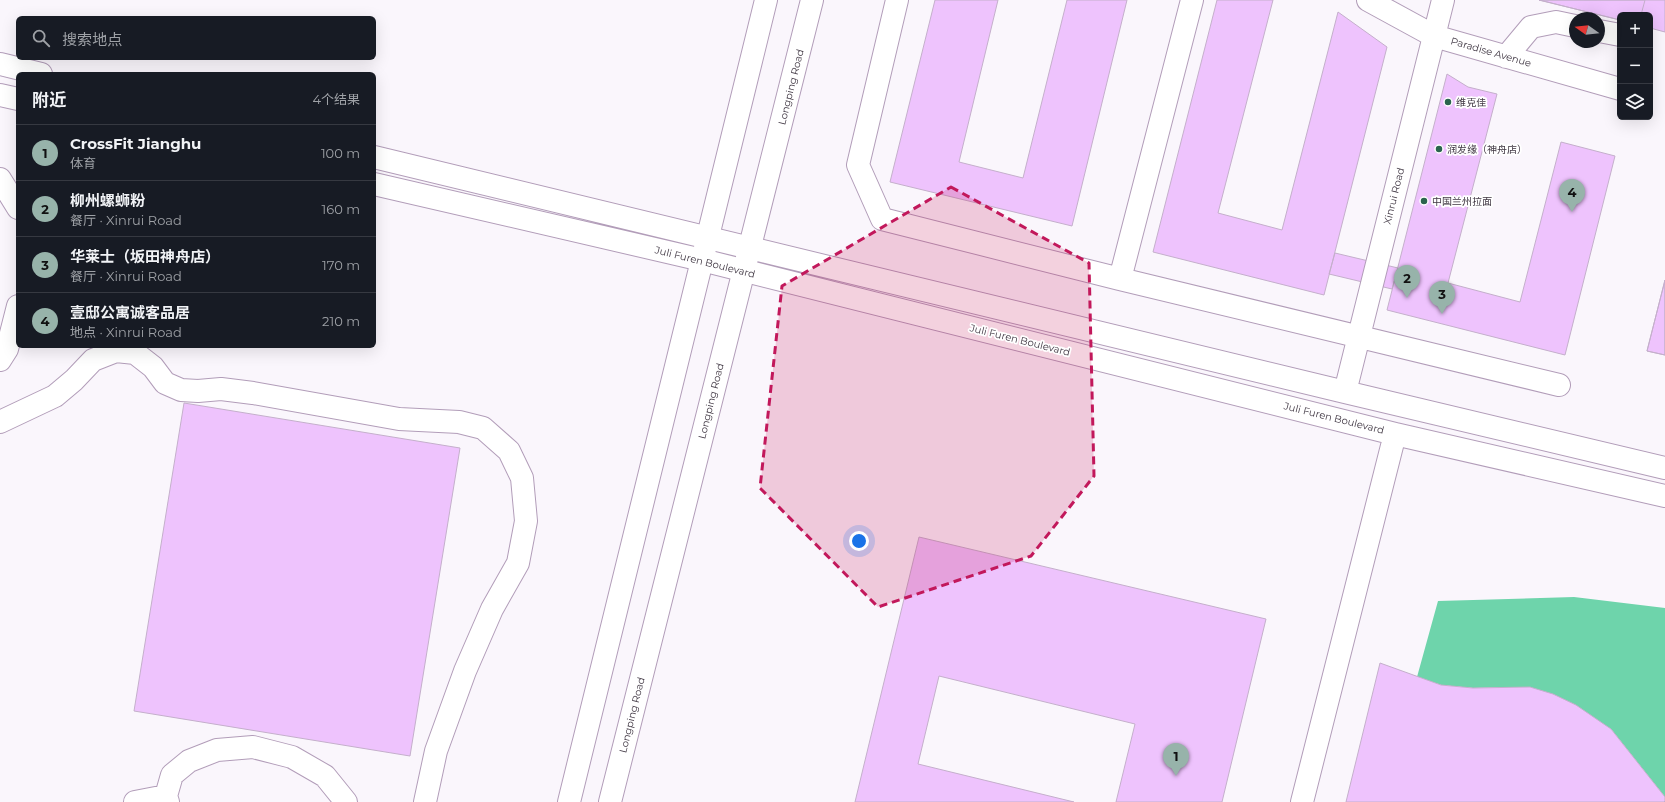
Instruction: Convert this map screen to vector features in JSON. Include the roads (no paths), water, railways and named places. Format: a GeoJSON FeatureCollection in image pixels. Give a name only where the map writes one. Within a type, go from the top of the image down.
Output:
{"type":"FeatureCollection","features":[{"type":"Feature","properties":{"kind":"street"},"geometry":{"type":"LineString","coordinates":[[569,802],[766,0]]}},
{"type":"Feature","properties":{"kind":"street","name":"Longping Road"},"geometry":{"type":"LineString","coordinates":[[610,802],[812,0]]}},
{"type":"Feature","properties":{"kind":"street"},"geometry":{"type":"LineString","coordinates":[[897,0],[858,164],[882,219],[1559,385]]}},
{"type":"Feature","properties":{"kind":"street"},"geometry":{"type":"LineString","coordinates":[[1120,278],[1192,0]]}},
{"type":"Feature","properties":{"kind":"street","name":"Paradise Avenue"},"geometry":{"type":"LineString","coordinates":[[1368,0],[1434,36],[1617,88]]}},
{"type":"Feature","properties":{"kind":"street","name":"Xinrui Road"},"geometry":{"type":"LineString","coordinates":[[1345,392],[1443,0]]}},
{"type":"Feature","properties":{"kind":"street"},"geometry":{"type":"LineString","coordinates":[[1506,57],[1531,27],[1556,22],[1569,25]]}},
{"type":"Feature","properties":{"kind":"street"},"geometry":{"type":"LineString","coordinates":[[1605,32],[1617,34]]}},
{"type":"Feature","properties":{"kind":"street"},"geometry":{"type":"LineString","coordinates":[[0,64],[33,72]]}},
{"type":"Feature","properties":{"kind":"street"},"geometry":{"type":"LineString","coordinates":[[0,95],[16,99]]}},
{"type":"Feature","properties":{"kind":"street"},"geometry":{"type":"LineString","coordinates":[[376,157],[1665,468]]}},
{"type":"Feature","properties":{"kind":"street"},"geometry":{"type":"LineString","coordinates":[[0,179],[16,205]]}},
{"type":"Feature","properties":{"kind":"street","name":"Juli Furen Boulevard"},"geometry":{"type":"LineString","coordinates":[[376,184],[702,260],[1395,434],[1665,496]]}},
{"type":"Feature","properties":{"kind":"street"},"geometry":{"type":"LineString","coordinates":[[0,360],[7,349],[16,314]]}},
{"type":"Feature","properties":{"kind":"street"},"geometry":{"type":"LineString","coordinates":[[0,422],[55,396],[74,380],[93,360],[116,351],[135,353],[153,367],[165,383],[181,390],[228,390],[400,419],[459,422],[483,428],[509,451],[522,478],[526,521],[518,563],[492,609],[465,672],[436,751],[425,802]]}},
{"type":"Feature","properties":{"kind":"street"},"geometry":{"type":"LineString","coordinates":[[1302,802],[1395,434]]}},
{"type":"Feature","properties":{"kind":"street"},"geometry":{"type":"LineString","coordinates":[[135,802],[167,799],[172,775],[189,761],[216,750],[253,747],[292,757],[324,776],[346,802]]}},
{"type":"Feature","properties":{"kind":"place","name":"维克佳"},"geometry":{"type":"Point","coordinates":[1448,102]}},
{"type":"Feature","properties":{"kind":"place","name":"润发缘（神舟店）"},"geometry":{"type":"Point","coordinates":[1439,149]}},
{"type":"Feature","properties":{"kind":"place","name":"中国兰州拉面"},"geometry":{"type":"Point","coordinates":[1424,201]}},
{"type":"Feature","properties":{"kind":"place","name":"壹邸公寓诚客品居"},"geometry":{"type":"Point","coordinates":[1572,212]}},
{"type":"Feature","properties":{"kind":"place","name":"柳州螺蛳粉"},"geometry":{"type":"Point","coordinates":[1407,298]}},
{"type":"Feature","properties":{"kind":"place","name":"华莱士（坂田神舟店）"},"geometry":{"type":"Point","coordinates":[1442,314]}},
{"type":"Feature","properties":{"kind":"place","name":"CrossFit Jianghu"},"geometry":{"type":"Point","coordinates":[1176,776]}}]}
